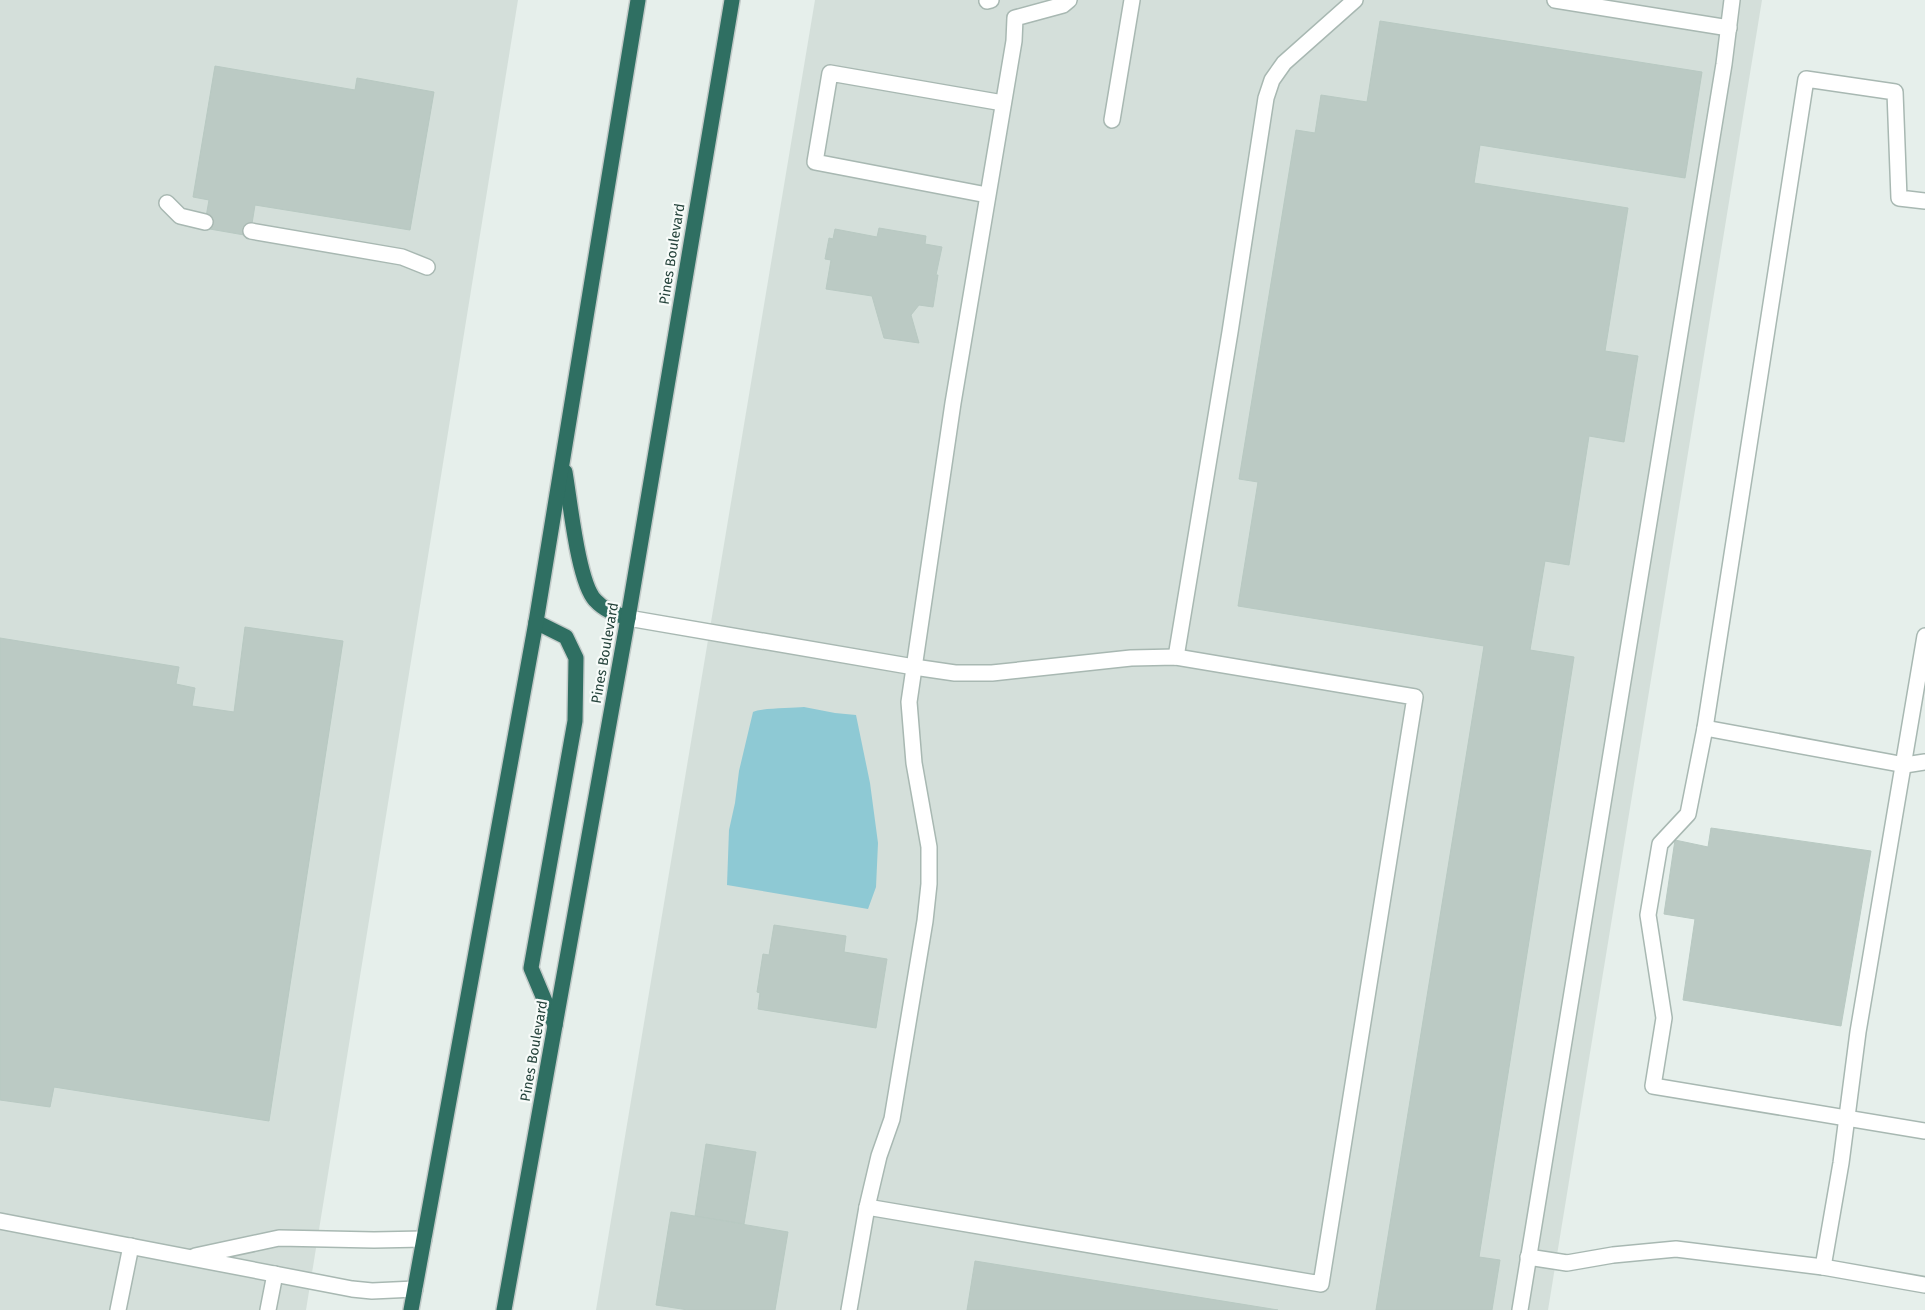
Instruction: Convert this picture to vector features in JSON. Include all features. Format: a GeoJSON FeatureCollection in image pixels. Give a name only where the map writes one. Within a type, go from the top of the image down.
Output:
{"type":"FeatureCollection","features":[{"type":"Feature","properties":{"kind":"highway"},"geometry":{"type":"LineString","coordinates":[[411,1310],[536,622],[638,0]]}},
{"type":"Feature","properties":{"kind":"highway","name":"Pines Boulevard"},"geometry":{"type":"LineString","coordinates":[[504,1310],[628,618],[732,0]]}},
{"type":"Feature","properties":{"kind":"highway"},"geometry":{"type":"LineString","coordinates":[[563,461],[584,580],[589,592],[608,612],[628,618]]}},
{"type":"Feature","properties":{"kind":"highway"},"geometry":{"type":"LineString","coordinates":[[536,622],[566,637],[576,658],[575,722],[531,968],[555,1025]]}},
{"type":"Feature","properties":{"kind":"lane"},"geometry":{"type":"LineString","coordinates":[[849,1310],[867,1207],[879,1156],[892,1119],[929,884],[929,847],[910,733],[909,702],[953,403],[1014,40],[1015,18],[1063,5],[1069,0]]}},
{"type":"Feature","properties":{"kind":"lane"},"geometry":{"type":"LineString","coordinates":[[1112,120],[1132,0]]}},
{"type":"Feature","properties":{"kind":"lane"},"geometry":{"type":"LineString","coordinates":[[1176,657],[1230,332],[1266,98],[1272,80],[1284,63],[1355,0]]}},
{"type":"Feature","properties":{"kind":"lane"},"geometry":{"type":"LineString","coordinates":[[1555,0],[1729,28]]}},
{"type":"Feature","properties":{"kind":"lane"},"geometry":{"type":"LineString","coordinates":[[1520,1310],[1721,83],[1732,0]]}},
{"type":"Feature","properties":{"kind":"lane"},"geometry":{"type":"LineString","coordinates":[[987,195],[815,162],[830,74],[1004,103]]}},
{"type":"Feature","properties":{"kind":"lane"},"geometry":{"type":"LineString","coordinates":[[1925,201],[1899,198],[1895,92],[1806,79],[1705,728],[1688,814],[1660,844],[1648,915],[1664,1018],[1653,1086],[1925,1131]]}},
{"type":"Feature","properties":{"kind":"lane"},"geometry":{"type":"LineString","coordinates":[[167,203],[180,216],[205,222]]}},
{"type":"Feature","properties":{"kind":"lane"},"geometry":{"type":"LineString","coordinates":[[251,231],[402,257],[427,267]]}},
{"type":"Feature","properties":{"kind":"lane"},"geometry":{"type":"LineString","coordinates":[[628,618],[914,668],[955,673],[992,673],[1130,658],[1176,657],[1415,697],[1321,1284],[867,1207]]}},
{"type":"Feature","properties":{"kind":"lane"},"geometry":{"type":"LineString","coordinates":[[1824,1268],[1858,1032],[1905,765],[1925,636]]}},
{"type":"Feature","properties":{"kind":"lane"},"geometry":{"type":"LineString","coordinates":[[1705,728],[1905,765],[1925,762]]}},
{"type":"Feature","properties":{"kind":"lane"},"geometry":{"type":"LineString","coordinates":[[0,1221],[352,1289],[372,1291],[415,1289]]}},
{"type":"Feature","properties":{"kind":"lane"},"geometry":{"type":"LineString","coordinates":[[189,1257],[279,1238],[424,1239]]}},
{"type":"Feature","properties":{"kind":"lane"},"geometry":{"type":"LineString","coordinates":[[118,1310],[131,1246]]}},
{"type":"Feature","properties":{"kind":"lane"},"geometry":{"type":"LineString","coordinates":[[1528,1257],[1568,1263],[1613,1255],[1676,1249],[1824,1268],[1925,1285]]}},
{"type":"Feature","properties":{"kind":"lane"},"geometry":{"type":"LineString","coordinates":[[268,1310],[275,1274]]}},
{"type":"Feature","properties":{"kind":"shaded area"},"geometry":{"type":"Polygon","coordinates":[[[0,0],[518,0],[306,1310],[0,1310],[0,0]]]}},
{"type":"Feature","properties":{"kind":"shaded area"},"geometry":{"type":"Polygon","coordinates":[[[815,0],[1762,0],[1548,1310],[596,1310],[815,0]]]}},
{"type":"Feature","properties":{"kind":"water"},"geometry":{"type":"Polygon","coordinates":[[[804,707],[856,715],[870,783],[878,843],[876,887],[868,909],[727,885],[729,830],[739,771],[753,712],[804,707]]]}},
{"type":"Feature","properties":{"kind":"building"},"geometry":{"type":"Polygon","coordinates":[[[1380,21],[1702,72],[1685,178],[1480,145],[1474,183],[1628,208],[1605,351],[1638,356],[1624,442],[1589,436],[1569,565],[1545,561],[1530,650],[1574,657],[1479,1257],[1500,1260],[1492,1310],[1376,1310],[1484,646],[1238,606],[1258,482],[1239,479],[1296,130],[1315,133],[1321,95],[1367,102],[1380,21]]]}},
{"type":"Feature","properties":{"kind":"building"},"geometry":{"type":"Polygon","coordinates":[[[215,66],[355,90],[357,78],[434,92],[410,230],[255,205],[250,236],[204,228],[209,200],[193,197],[215,66]]]}},
{"type":"Feature","properties":{"kind":"building"},"geometry":{"type":"Polygon","coordinates":[[[879,228],[926,236],[925,244],[942,247],[936,275],[938,275],[933,307],[919,305],[911,315],[919,343],[884,338],[872,296],[826,289],[831,260],[825,259],[829,238],[833,239],[835,229],[877,237],[879,228]]]}},
{"type":"Feature","properties":{"kind":"building"},"geometry":{"type":"Polygon","coordinates":[[[245,627],[343,641],[269,1121],[54,1087],[50,1107],[0,1100],[0,638],[179,667],[176,684],[195,688],[192,706],[234,712],[245,627]]]}},
{"type":"Feature","properties":{"kind":"building"},"geometry":{"type":"Polygon","coordinates":[[[1711,828],[1871,851],[1841,1026],[1683,1000],[1695,919],[1664,914],[1675,840],[1708,847],[1711,828]]]}},
{"type":"Feature","properties":{"kind":"building"},"geometry":{"type":"Polygon","coordinates":[[[774,925],[846,936],[844,952],[887,959],[876,1028],[758,1009],[760,993],[757,992],[763,954],[769,955],[774,925]]]}},
{"type":"Feature","properties":{"kind":"building"},"geometry":{"type":"Polygon","coordinates":[[[706,1144],[756,1152],[744,1224],[695,1216],[706,1144]]]}},
{"type":"Feature","properties":{"kind":"building"},"geometry":{"type":"Polygon","coordinates":[[[671,1212],[788,1232],[775,1310],[688,1310],[656,1305],[671,1212]]]}},
{"type":"Feature","properties":{"kind":"building"},"geometry":{"type":"Polygon","coordinates":[[[975,1261],[1278,1310],[967,1310],[975,1261]]]}}]}
